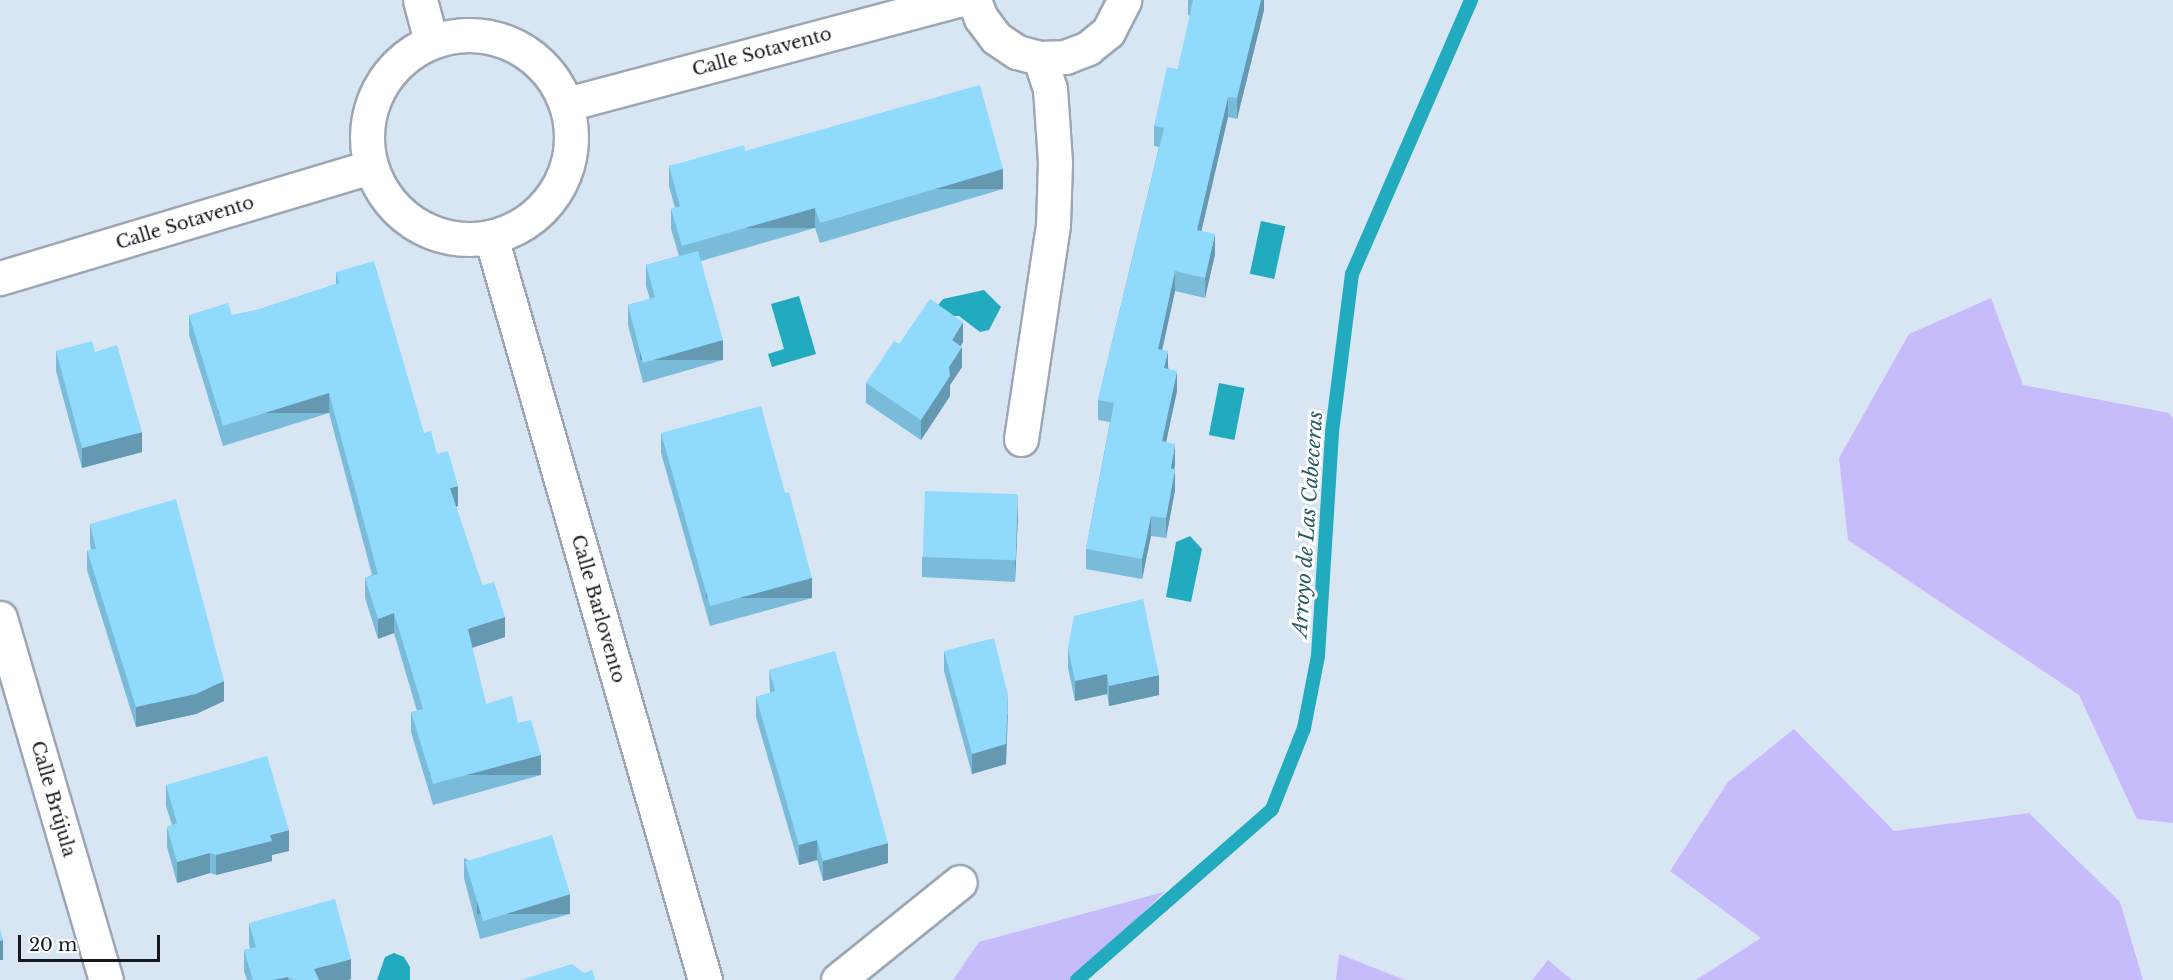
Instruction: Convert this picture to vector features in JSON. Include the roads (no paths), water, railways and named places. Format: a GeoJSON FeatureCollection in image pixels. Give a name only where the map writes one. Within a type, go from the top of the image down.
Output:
{"type":"FeatureCollection","features":[{"type":"Feature","properties":{"kind":"street"},"geometry":{"type":"LineString","coordinates":[[420,0],[431,41]]}},
{"type":"Feature","properties":{"kind":"street","name":"Calle Sotavento"},"geometry":{"type":"LineString","coordinates":[[567,104],[958,0]]}},
{"type":"Feature","properties":{"kind":"street"},"geometry":{"type":"LineString","coordinates":[[974,0],[981,18],[996,38],[1017,52],[1040,58],[1065,57],[1088,48],[1108,32],[1124,0]]}},
{"type":"Feature","properties":{"kind":"street"},"geometry":{"type":"LineString","coordinates":[[463,34],[497,38],[517,46],[551,74],[567,104],[572,138],[568,160],[549,202],[523,224],[491,237],[460,239],[431,233],[413,223],[384,195],[370,168],[365,137],[370,107],[383,79],[404,57],[431,41],[463,34]]}},
{"type":"Feature","properties":{"kind":"street"},"geometry":{"type":"LineString","coordinates":[[1021,439],[1053,225],[1055,162],[1050,89],[1040,58]]}},
{"type":"Feature","properties":{"kind":"street","name":"Calle Sotavento"},"geometry":{"type":"LineString","coordinates":[[0,278],[370,168]]}},
{"type":"Feature","properties":{"kind":"street","name":"Calle Barlovento"},"geometry":{"type":"LineString","coordinates":[[491,237],[705,980]]}},
{"type":"Feature","properties":{"kind":"street","name":"Calle Brújula"},"geometry":{"type":"LineString","coordinates":[[0,618],[106,980]]}},
{"type":"Feature","properties":{"kind":"street"},"geometry":{"type":"LineString","coordinates":[[838,980],[960,882]]}},
{"type":"Feature","properties":{"kind":"water"},"geometry":{"type":"Polygon","coordinates":[[[1261,221],[1285,226],[1274,279],[1250,274],[1261,221]]]}},
{"type":"Feature","properties":{"kind":"water"},"geometry":{"type":"Polygon","coordinates":[[[984,290],[1001,307],[989,330],[980,332],[959,316],[945,316],[938,305],[943,299],[984,290]]]}},
{"type":"Feature","properties":{"kind":"water"},"geometry":{"type":"Polygon","coordinates":[[[799,296],[816,354],[772,367],[768,354],[784,349],[771,304],[799,296]]]}},
{"type":"Feature","properties":{"kind":"water"},"geometry":{"type":"Polygon","coordinates":[[[1219,383],[1245,388],[1234,440],[1209,435],[1219,383]]]}},
{"type":"Feature","properties":{"kind":"water"},"geometry":{"type":"Polygon","coordinates":[[[1190,536],[1202,549],[1191,602],[1166,597],[1176,542],[1190,536]]]}},
{"type":"Feature","properties":{"kind":"water"},"geometry":{"type":"Polygon","coordinates":[[[394,953],[404,957],[410,967],[410,980],[377,980],[385,957],[394,953]]]}},
{"type":"Feature","properties":{"kind":"waterway","name":"Arroyo de Las Cabeceras"},"geometry":{"type":"LineString","coordinates":[[1077,980],[1272,809],[1304,728],[1318,656],[1332,432],[1352,274],[1471,0]]}}]}
